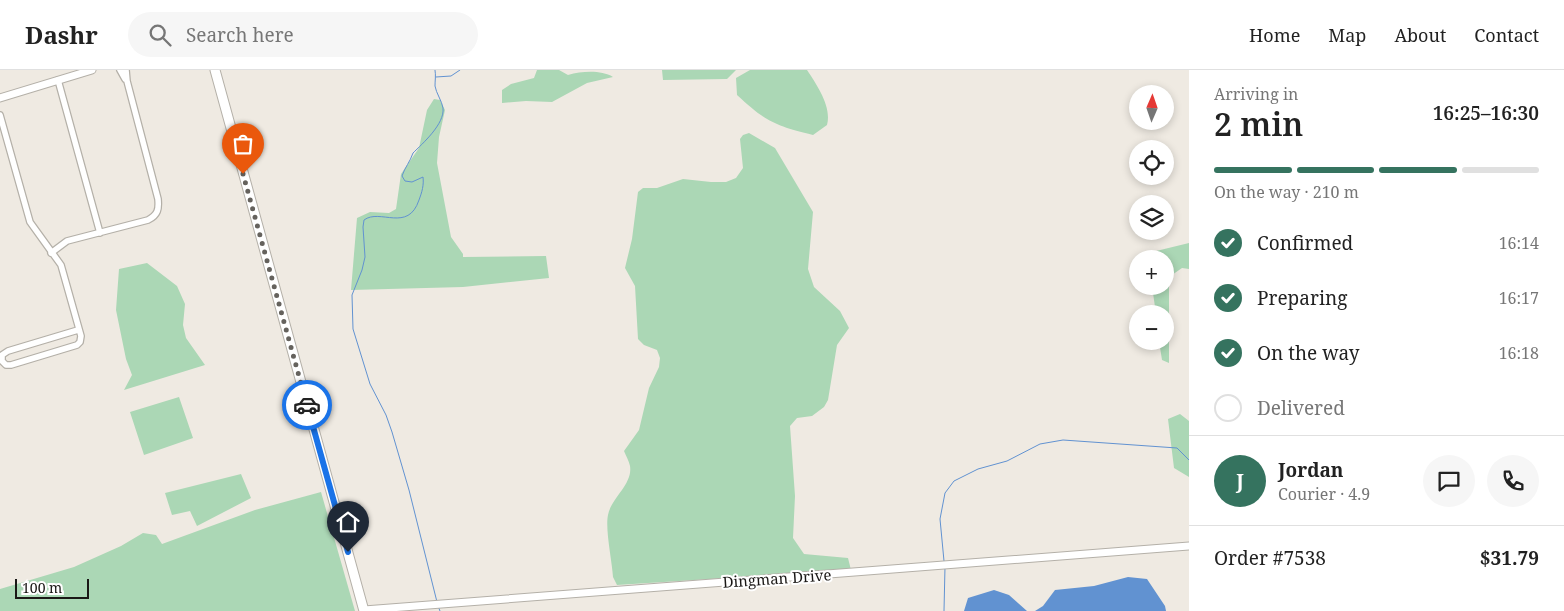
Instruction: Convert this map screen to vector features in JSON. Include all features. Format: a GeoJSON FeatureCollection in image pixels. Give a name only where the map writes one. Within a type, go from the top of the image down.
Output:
{"type":"FeatureCollection","features":[{"type":"Feature","properties":{"kind":"main road"},"geometry":{"type":"LineString","coordinates":[[215,70],[364,611]]}},
{"type":"Feature","properties":{"kind":"street"},"geometry":{"type":"LineString","coordinates":[[0,98],[92,70]]}},
{"type":"Feature","properties":{"kind":"street"},"geometry":{"type":"LineString","coordinates":[[120,70],[126,80]]}},
{"type":"Feature","properties":{"kind":"street"},"geometry":{"type":"LineString","coordinates":[[52,253],[67,242],[148,220],[156,214],[159,206],[126,80],[126,70]]}},
{"type":"Feature","properties":{"kind":"street"},"geometry":{"type":"LineString","coordinates":[[58,80],[100,232]]}},
{"type":"Feature","properties":{"kind":"street"},"geometry":{"type":"LineString","coordinates":[[0,115],[30,222],[64,272],[81,339],[77,345],[11,365],[6,365],[2,361],[2,355],[8,351],[78,330]]}},
{"type":"Feature","properties":{"kind":"street","name":"Dingman Drive"},"geometry":{"type":"LineString","coordinates":[[364,611],[1189,546]]}},
{"type":"Feature","properties":{"kind":"green space"},"geometry":{"type":"Polygon","coordinates":[[[537,70],[559,70],[568,75],[597,72],[613,77],[587,83],[552,102],[526,101],[502,103],[502,90],[511,84],[534,78],[537,70]]]}},
{"type":"Feature","properties":{"kind":"green space"},"geometry":{"type":"Polygon","coordinates":[[[662,70],[736,70],[727,79],[663,80],[662,70]]]}},
{"type":"Feature","properties":{"kind":"green space"},"geometry":{"type":"Polygon","coordinates":[[[750,70],[807,70],[826,104],[827,125],[813,135],[789,129],[763,117],[737,95],[736,78],[750,70]]]}},
{"type":"Feature","properties":{"kind":"green space"},"geometry":{"type":"Polygon","coordinates":[[[434,99],[440,100],[445,110],[439,137],[437,163],[451,237],[463,254],[463,257],[546,256],[549,278],[463,287],[351,290],[357,218],[370,212],[389,213],[396,209],[401,174],[419,148],[427,110],[434,99]]]}},
{"type":"Feature","properties":{"kind":"green space"},"geometry":{"type":"Polygon","coordinates":[[[749,133],[775,148],[813,212],[808,269],[814,287],[840,311],[849,328],[837,345],[828,400],[824,407],[812,416],[797,418],[790,426],[795,496],[793,538],[804,554],[848,558],[851,570],[617,585],[613,577],[608,537],[608,515],[630,473],[630,466],[624,451],[639,430],[649,388],[659,367],[660,358],[657,350],[644,345],[638,339],[635,286],[625,268],[632,239],[638,192],[643,188],[657,188],[683,179],[726,182],[736,178],[743,168],[740,139],[743,135],[749,133]]]}},
{"type":"Feature","properties":{"kind":"green space"},"geometry":{"type":"Polygon","coordinates":[[[1189,243],[1189,269],[1182,268],[1174,274],[1174,250],[1160,250],[1189,243]]]}},
{"type":"Feature","properties":{"kind":"green space"},"geometry":{"type":"Polygon","coordinates":[[[147,263],[177,286],[185,304],[183,325],[186,338],[205,365],[124,390],[132,375],[126,359],[116,310],[119,269],[147,263]]]}},
{"type":"Feature","properties":{"kind":"green space"},"geometry":{"type":"Polygon","coordinates":[[[1153,295],[1169,295],[1169,305],[1155,305],[1153,295]]]}},
{"type":"Feature","properties":{"kind":"green space"},"geometry":{"type":"Polygon","coordinates":[[[1160,350],[1169,350],[1169,363],[1162,360],[1160,350]]]}},
{"type":"Feature","properties":{"kind":"green space"},"geometry":{"type":"Polygon","coordinates":[[[179,397],[193,438],[144,455],[130,412],[179,397]]]}},
{"type":"Feature","properties":{"kind":"green space"},"geometry":{"type":"Polygon","coordinates":[[[1180,414],[1189,421],[1189,477],[1174,468],[1168,419],[1180,414]]]}},
{"type":"Feature","properties":{"kind":"green space"},"geometry":{"type":"Polygon","coordinates":[[[241,474],[251,498],[197,526],[190,511],[172,515],[165,493],[241,474]]]}},
{"type":"Feature","properties":{"kind":"green space"},"geometry":{"type":"Polygon","coordinates":[[[321,492],[355,611],[0,611],[0,589],[74,567],[121,546],[143,533],[156,535],[162,544],[255,510],[321,492]]]}},
{"type":"Feature","properties":{"kind":"water"},"geometry":{"type":"Polygon","coordinates":[[[1128,577],[1147,579],[1165,606],[1166,611],[1035,611],[1043,606],[1055,590],[1094,586],[1128,577]]]}},
{"type":"Feature","properties":{"kind":"water"},"geometry":{"type":"Polygon","coordinates":[[[994,590],[1009,595],[1027,611],[964,611],[968,598],[994,590]]]}},
{"type":"Feature","properties":{"kind":"waterway"},"geometry":{"type":"LineString","coordinates":[[435,70],[435,86],[443,108],[443,114],[437,127],[413,153],[402,176],[405,181],[412,182],[423,177],[419,200],[414,210],[401,218],[378,216],[364,220],[365,257],[352,295],[353,329],[370,384],[386,415],[392,432],[409,490],[437,602]]}},
{"type":"Feature","properties":{"kind":"waterway"},"geometry":{"type":"LineString","coordinates":[[436,77],[451,76],[460,70]]}},
{"type":"Feature","properties":{"kind":"waterway"},"geometry":{"type":"LineString","coordinates":[[944,561],[940,519],[945,493],[954,481],[978,469],[1007,461],[1040,444],[1063,440],[1177,448],[1189,460]]}},
{"type":"Feature","properties":{"kind":"waterway"},"geometry":{"type":"LineString","coordinates":[[944,611],[945,567]]}},
{"type":"Feature","properties":{"kind":"waterway"},"geometry":{"type":"LineString","coordinates":[[438,606],[440,611]]}},
{"type":"Feature","properties":{"kind":"way so far"},"geometry":{"type":"LineString","coordinates":[[243,174],[307,405]]}},
{"type":"Feature","properties":{"kind":"route"},"geometry":{"type":"LineString","coordinates":[[307,405],[348,552]]}}]}
